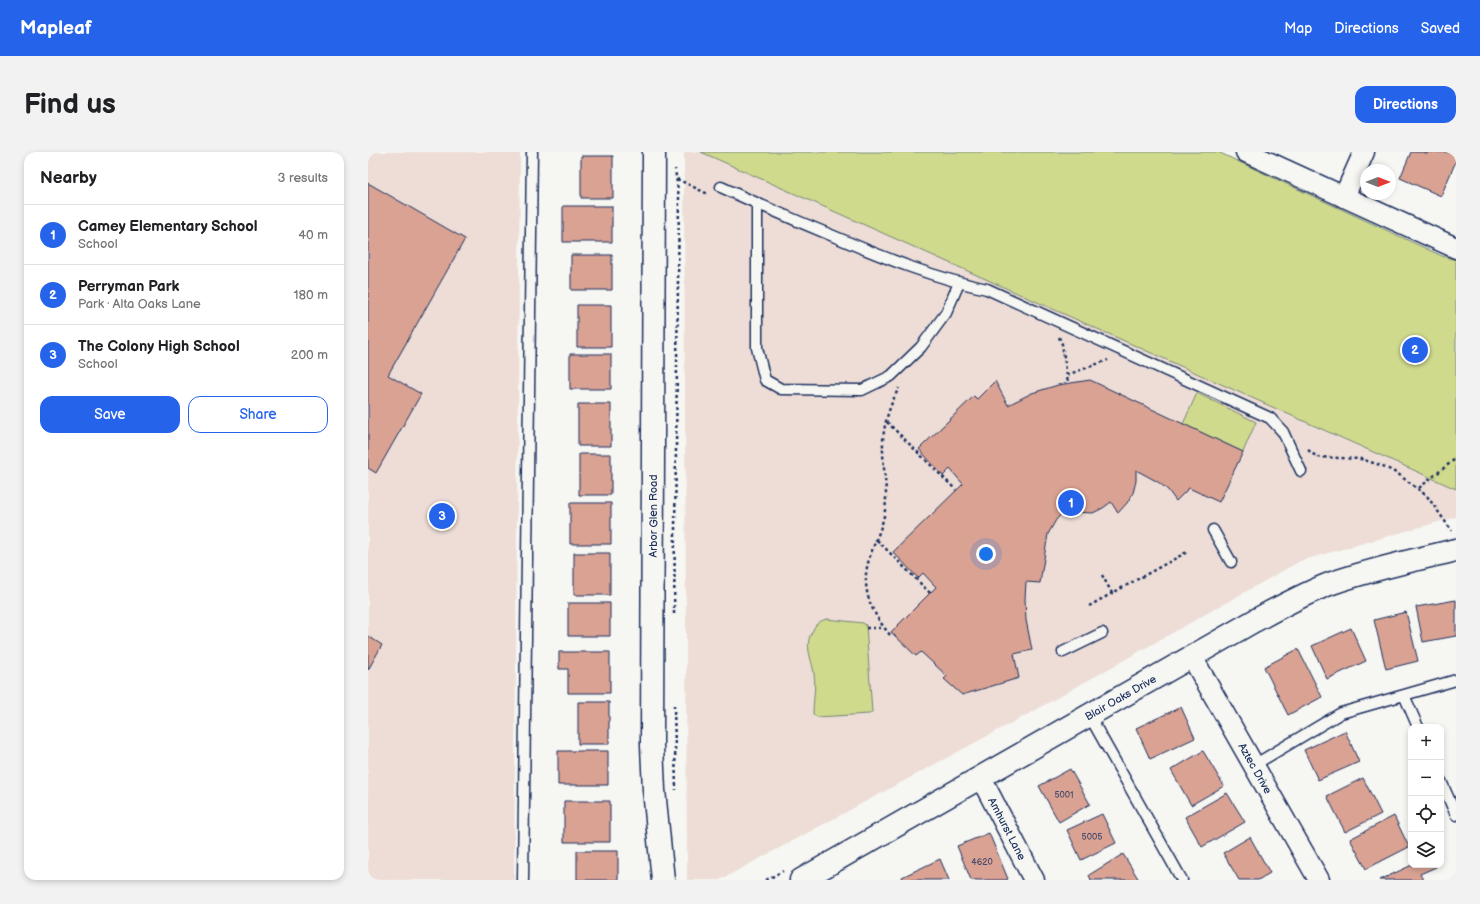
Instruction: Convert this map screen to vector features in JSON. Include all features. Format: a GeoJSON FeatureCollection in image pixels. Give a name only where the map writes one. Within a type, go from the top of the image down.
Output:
{"type":"FeatureCollection","features":[{"type":"Feature","properties":{"kind":"street","name":"Arbor Glen Road"},"geometry":{"type":"LineString","coordinates":[[654,152],[652,746],[654,790],[663,880]]}},
{"type":"Feature","properties":{"kind":"street"},"geometry":{"type":"LineString","coordinates":[[1246,152],[1456,248]]}},
{"type":"Feature","properties":{"kind":"street"},"geometry":{"type":"LineString","coordinates":[[1344,197],[1364,152]]}},
{"type":"Feature","properties":{"kind":"street","name":"Blair Oaks Drive"},"geometry":{"type":"LineString","coordinates":[[801,880],[1285,604],[1331,584],[1455,541]]}},
{"type":"Feature","properties":{"kind":"street","name":"Aztec Drive"},"geometry":{"type":"LineString","coordinates":[[1192,657],[1319,880]]}},
{"type":"Feature","properties":{"kind":"street","name":"Amhurst Lane"},"geometry":{"type":"LineString","coordinates":[[981,778],[1034,880]]}},
{"type":"Feature","properties":{"kind":"lane"},"geometry":{"type":"LineString","coordinates":[[523,880],[532,152]]}},
{"type":"Feature","properties":{"kind":"lane"},"geometry":{"type":"LineString","coordinates":[[721,187],[899,264],[959,283],[987,289],[1270,418],[1283,432],[1301,471]]}},
{"type":"Feature","properties":{"kind":"lane"},"geometry":{"type":"LineString","coordinates":[[758,204],[757,348],[765,380],[781,389],[862,390],[891,376],[921,347],[930,336],[946,313],[959,283]]}},
{"type":"Feature","properties":{"kind":"lane"},"geometry":{"type":"LineString","coordinates":[[1213,530],[1231,562]]}},
{"type":"Feature","properties":{"kind":"lane"},"geometry":{"type":"LineString","coordinates":[[1063,652],[1102,633]]}},
{"type":"Feature","properties":{"kind":"lane"},"geometry":{"type":"LineString","coordinates":[[1254,765],[1341,713],[1456,680]]}},
{"type":"Feature","properties":{"kind":"lane"},"geometry":{"type":"LineString","coordinates":[[1404,695],[1417,724]]}},
{"type":"Feature","properties":{"kind":"lane"},"geometry":{"type":"LineString","coordinates":[[1089,715],[1182,880]]}},
{"type":"Feature","properties":{"kind":"lane"},"geometry":{"type":"LineString","coordinates":[[1444,788],[1456,815]]}},
{"type":"Feature","properties":{"kind":"path"},"geometry":{"type":"LineString","coordinates":[[674,164],[679,198],[674,619]]}},
{"type":"Feature","properties":{"kind":"path"},"geometry":{"type":"LineString","coordinates":[[677,179],[711,195]]}},
{"type":"Feature","properties":{"kind":"path"},"geometry":{"type":"LineString","coordinates":[[1058,335],[1062,344],[1068,384]]}},
{"type":"Feature","properties":{"kind":"path"},"geometry":{"type":"LineString","coordinates":[[1067,375],[1112,358]]}},
{"type":"Feature","properties":{"kind":"path"},"geometry":{"type":"LineString","coordinates":[[890,635],[873,610],[868,596],[866,583],[867,565],[877,540],[884,516],[886,482],[882,448],[894,397],[903,382]]}},
{"type":"Feature","properties":{"kind":"path"},"geometry":{"type":"LineString","coordinates":[[887,422],[956,490]]}},
{"type":"Feature","properties":{"kind":"path"},"geometry":{"type":"LineString","coordinates":[[1302,446],[1317,457],[1360,459],[1383,466],[1398,474],[1418,488],[1436,507],[1455,541]]}},
{"type":"Feature","properties":{"kind":"path"},"geometry":{"type":"LineString","coordinates":[[1418,488],[1455,459],[1456,456]]}},
{"type":"Feature","properties":{"kind":"path"},"geometry":{"type":"LineString","coordinates":[[877,540],[930,593]]}},
{"type":"Feature","properties":{"kind":"path"},"geometry":{"type":"LineString","coordinates":[[1089,606],[1187,552]]}},
{"type":"Feature","properties":{"kind":"path"},"geometry":{"type":"LineString","coordinates":[[1102,575],[1112,594]]}},
{"type":"Feature","properties":{"kind":"path"},"geometry":{"type":"LineString","coordinates":[[866,628],[884,628]]}},
{"type":"Feature","properties":{"kind":"path"},"geometry":{"type":"LineString","coordinates":[[674,704],[676,791]]}},
{"type":"Feature","properties":{"kind":"shaded area"},"geometry":{"type":"Polygon","coordinates":[[[368,152],[520,152],[514,880],[368,880],[368,152]]]}},
{"type":"Feature","properties":{"kind":"shaded area"},"geometry":{"type":"Polygon","coordinates":[[[684,152],[701,152],[1456,489],[1456,517],[1300,561],[1030,713],[720,880],[687,880],[684,152]]]}},
{"type":"Feature","properties":{"kind":"green space"},"geometry":{"type":"Polygon","coordinates":[[[701,152],[1218,152],[1442,256],[1456,260],[1456,489],[701,152]]]}},
{"type":"Feature","properties":{"kind":"green space"},"geometry":{"type":"Polygon","coordinates":[[[1197,393],[1256,422],[1243,452],[1183,424],[1197,393]]]}},
{"type":"Feature","properties":{"kind":"green space"},"geometry":{"type":"Polygon","coordinates":[[[827,619],[863,623],[866,625],[872,712],[869,714],[817,717],[813,714],[815,679],[808,646],[810,636],[815,626],[827,619]]]}},
{"type":"Feature","properties":{"kind":"building"},"geometry":{"type":"Polygon","coordinates":[[[1411,152],[1424,152],[1427,154],[1428,152],[1456,152],[1456,161],[1441,196],[1400,178],[1411,152]]]}},
{"type":"Feature","properties":{"kind":"building"},"geometry":{"type":"Polygon","coordinates":[[[581,156],[613,156],[613,198],[581,198],[581,156]]]}},
{"type":"Feature","properties":{"kind":"building"},"geometry":{"type":"Polygon","coordinates":[[[368,183],[465,239],[388,375],[421,394],[376,473],[368,468],[368,183]]]}},
{"type":"Feature","properties":{"kind":"building"},"geometry":{"type":"Polygon","coordinates":[[[563,206],[612,206],[612,242],[563,242],[563,206]]]}},
{"type":"Feature","properties":{"kind":"building"},"geometry":{"type":"Polygon","coordinates":[[[571,255],[612,255],[612,290],[571,290],[571,255]]]}},
{"type":"Feature","properties":{"kind":"building"},"geometry":{"type":"Polygon","coordinates":[[[577,305],[611,305],[611,347],[577,347],[577,305]]]}},
{"type":"Feature","properties":{"kind":"building"},"geometry":{"type":"Polygon","coordinates":[[[570,354],[611,354],[611,389],[570,389],[570,354]]]}},
{"type":"Feature","properties":{"kind":"building"},"geometry":{"type":"Polygon","coordinates":[[[1090,380],[1243,452],[1219,502],[1189,488],[1176,501],[1168,490],[1158,482],[1136,470],[1136,481],[1133,493],[1118,513],[1111,502],[1093,513],[1062,513],[1048,534],[1040,583],[1026,582],[1026,620],[1032,650],[1014,654],[1019,678],[962,695],[944,679],[947,676],[921,652],[916,656],[891,632],[936,587],[923,573],[918,578],[893,552],[963,484],[950,469],[943,476],[919,449],[974,396],[977,399],[995,381],[1008,405],[1032,393],[1058,385],[1090,380]]]}},
{"type":"Feature","properties":{"kind":"building"},"geometry":{"type":"Polygon","coordinates":[[[578,404],[611,404],[611,446],[578,446],[578,404]]]}},
{"type":"Feature","properties":{"kind":"building"},"geometry":{"type":"Polygon","coordinates":[[[579,454],[611,454],[611,495],[579,495],[579,454]]]}},
{"type":"Feature","properties":{"kind":"building"},"geometry":{"type":"Polygon","coordinates":[[[570,503],[611,503],[611,544],[570,544],[570,503]]]}},
{"type":"Feature","properties":{"kind":"building"},"geometry":{"type":"Polygon","coordinates":[[[574,553],[610,553],[610,595],[574,595],[574,553]]]}},
{"type":"Feature","properties":{"kind":"building"},"geometry":{"type":"Polygon","coordinates":[[[1456,600],[1456,636],[1423,642],[1416,607],[1456,600]]]}},
{"type":"Feature","properties":{"kind":"building"},"geometry":{"type":"Polygon","coordinates":[[[568,603],[610,603],[610,636],[568,636],[568,603]]]}},
{"type":"Feature","properties":{"kind":"building"},"geometry":{"type":"Polygon","coordinates":[[[1406,612],[1418,661],[1386,669],[1374,620],[1406,612]]]}},
{"type":"Feature","properties":{"kind":"building"},"geometry":{"type":"Polygon","coordinates":[[[1351,628],[1366,661],[1327,679],[1312,646],[1351,628]]]}},
{"type":"Feature","properties":{"kind":"building"},"geometry":{"type":"Polygon","coordinates":[[[368,636],[382,645],[368,670],[368,636]]]}},
{"type":"Feature","properties":{"kind":"building"},"geometry":{"type":"Polygon","coordinates":[[[1298,649],[1322,697],[1288,715],[1264,667],[1298,649]]]}},
{"type":"Feature","properties":{"kind":"building"},"geometry":{"type":"Polygon","coordinates":[[[559,652],[610,652],[610,693],[568,693],[568,669],[559,669],[559,652]]]}},
{"type":"Feature","properties":{"kind":"building"},"geometry":{"type":"Polygon","coordinates":[[[578,702],[609,702],[609,744],[578,744],[578,702]]]}},
{"type":"Feature","properties":{"kind":"building"},"geometry":{"type":"Polygon","coordinates":[[[1181,707],[1195,738],[1150,759],[1136,728],[1181,707]]]}},
{"type":"Feature","properties":{"kind":"building"},"geometry":{"type":"Polygon","coordinates":[[[1345,731],[1359,762],[1318,780],[1304,750],[1345,731]]]}},
{"type":"Feature","properties":{"kind":"building"},"geometry":{"type":"Polygon","coordinates":[[[558,751],[608,751],[608,785],[558,785],[558,751]]]}},
{"type":"Feature","properties":{"kind":"building"},"geometry":{"type":"Polygon","coordinates":[[[1203,751],[1224,786],[1191,805],[1171,770],[1203,751]]]}},
{"type":"Feature","properties":{"kind":"building"},"geometry":{"type":"Polygon","coordinates":[[[1070,769],[1090,804],[1059,822],[1039,786],[1070,769]]]}},
{"type":"Feature","properties":{"kind":"building"},"geometry":{"type":"Polygon","coordinates":[[[1363,778],[1381,814],[1345,832],[1327,796],[1363,778]]]}},
{"type":"Feature","properties":{"kind":"building"},"geometry":{"type":"Polygon","coordinates":[[[1227,793],[1245,822],[1202,847],[1185,817],[1227,793]]]}},
{"type":"Feature","properties":{"kind":"building"},"geometry":{"type":"Polygon","coordinates":[[[564,801],[610,801],[610,842],[564,842],[564,801]]]}},
{"type":"Feature","properties":{"kind":"building"},"geometry":{"type":"Polygon","coordinates":[[[1102,814],[1116,843],[1081,860],[1067,830],[1102,814]]]}},
{"type":"Feature","properties":{"kind":"building"},"geometry":{"type":"Polygon","coordinates":[[[1394,816],[1408,848],[1366,869],[1350,839],[1394,816]]]}},
{"type":"Feature","properties":{"kind":"building"},"geometry":{"type":"Polygon","coordinates":[[[989,833],[1008,879],[971,880],[957,846],[989,833]]]}},
{"type":"Feature","properties":{"kind":"building"},"geometry":{"type":"Polygon","coordinates":[[[1250,837],[1270,873],[1258,880],[1239,880],[1223,853],[1250,837]]]}},
{"type":"Feature","properties":{"kind":"building"},"geometry":{"type":"Polygon","coordinates":[[[577,851],[618,851],[618,880],[577,880],[577,851]]]}},
{"type":"Feature","properties":{"kind":"building"},"geometry":{"type":"Polygon","coordinates":[[[1123,854],[1139,880],[1091,880],[1089,875],[1123,854]]]}},
{"type":"Feature","properties":{"kind":"building"},"geometry":{"type":"Polygon","coordinates":[[[940,859],[949,880],[903,880],[902,877],[940,859]]]}},
{"type":"Feature","properties":{"kind":"building"},"geometry":{"type":"Polygon","coordinates":[[[1408,867],[1434,868],[1420,874],[1423,880],[1380,880],[1408,867]]]}},
{"type":"Feature","properties":{"kind":"place","name":"Perryman Park"},"geometry":{"type":"Point","coordinates":[1415,350]}},
{"type":"Feature","properties":{"kind":"place","name":"Camey Elementary School"},"geometry":{"type":"Point","coordinates":[1071,503]}},
{"type":"Feature","properties":{"kind":"place","name":"The Colony High School"},"geometry":{"type":"Point","coordinates":[442,516]}}]}
